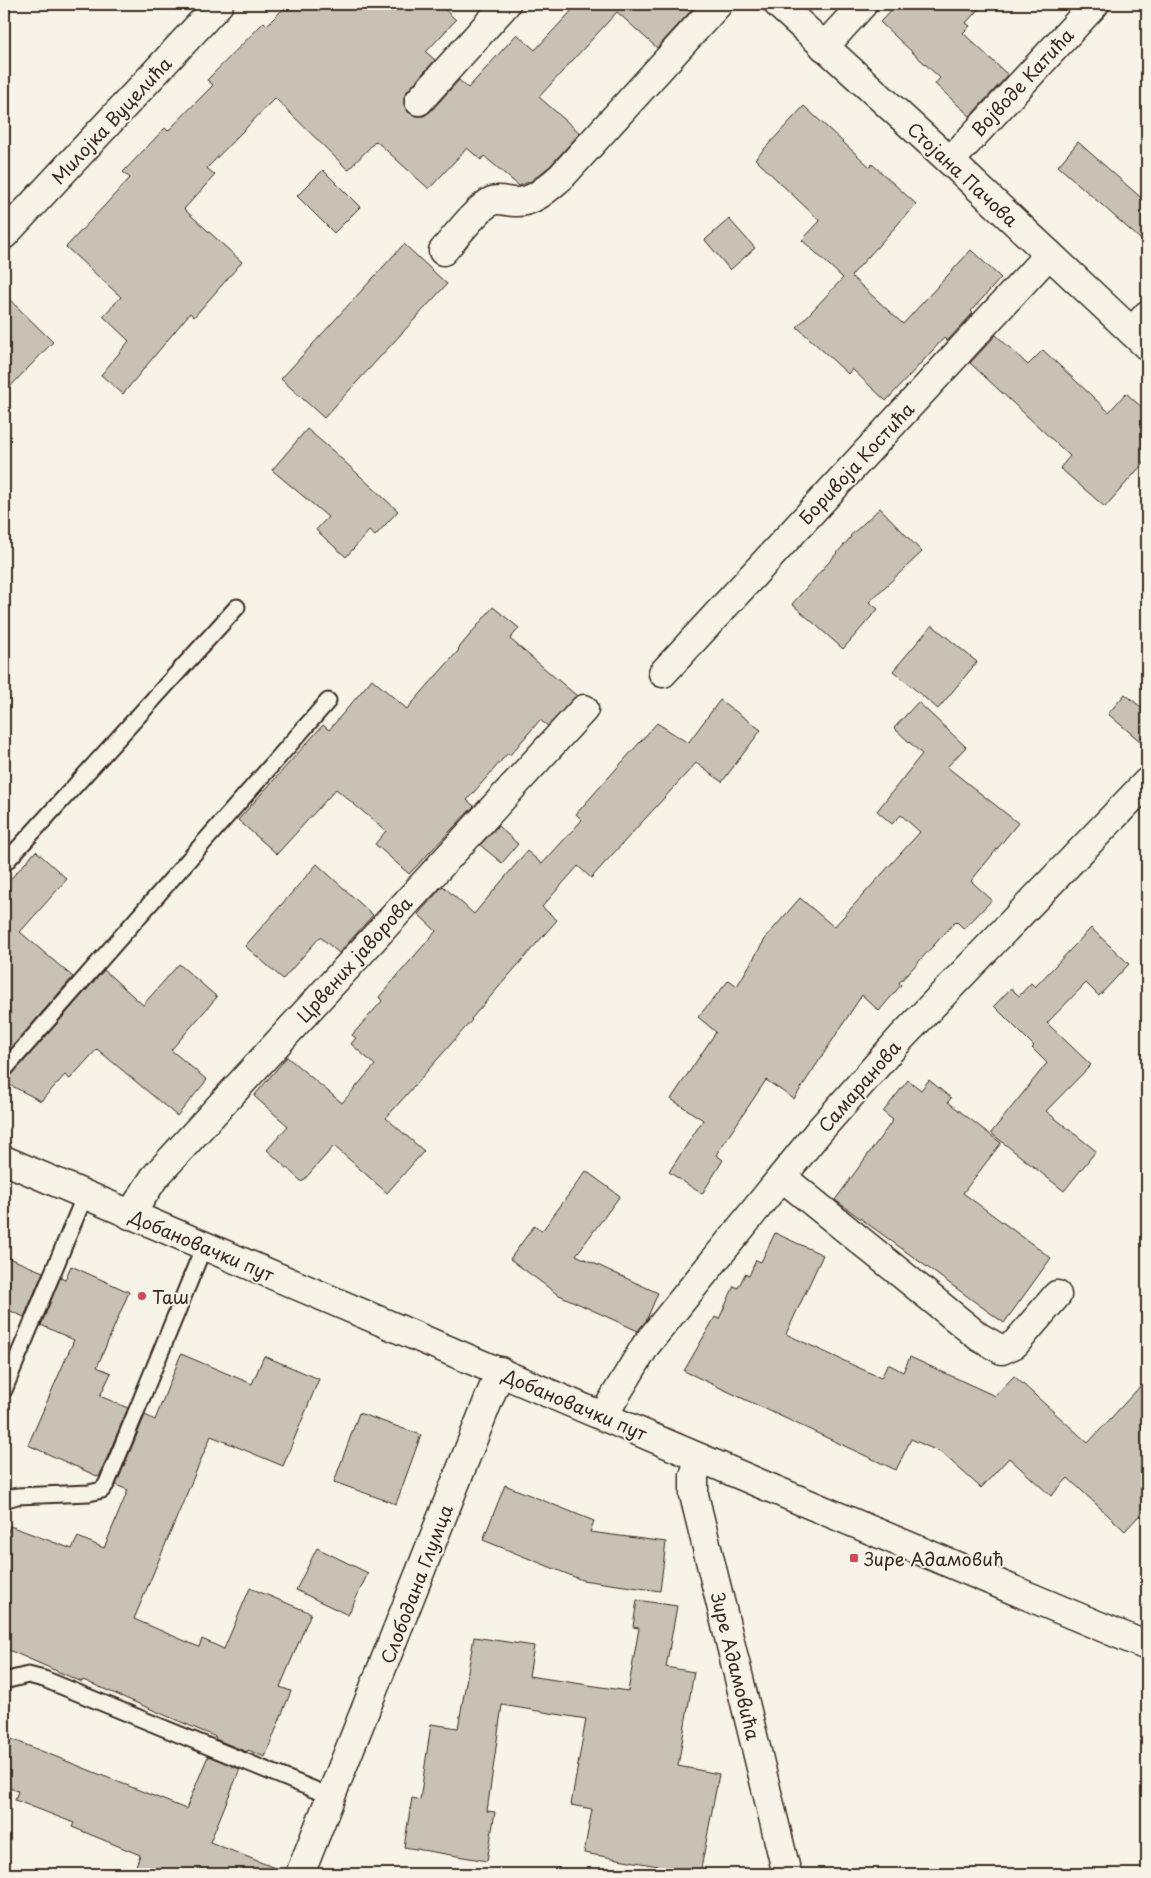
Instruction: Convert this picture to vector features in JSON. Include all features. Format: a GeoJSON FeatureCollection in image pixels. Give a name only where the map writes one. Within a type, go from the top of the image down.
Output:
{"type":"FeatureCollection","features":[{"type":"Feature","properties":{"kind":"street","name":"Милојка Вуцелића"},"geometry":{"type":"LineString","coordinates":[[4,235],[219,4]]}},
{"type":"Feature","properties":{"kind":"street"},"geometry":{"type":"LineString","coordinates":[[418,101],[506,4]]}},
{"type":"Feature","properties":{"kind":"street"},"geometry":{"type":"LineString","coordinates":[[443,251],[483,207],[492,201],[515,202],[528,200],[539,195],[561,177],[718,4]]}},
{"type":"Feature","properties":{"kind":"street","name":"Стојана Пачова"},"geometry":{"type":"LineString","coordinates":[[778,4],[1049,254],[1142,331]]}},
{"type":"Feature","properties":{"kind":"street"},"geometry":{"type":"LineString","coordinates":[[824,47],[863,4]]}},
{"type":"Feature","properties":{"kind":"street","name":"Војводе Катића"},"geometry":{"type":"LineString","coordinates":[[950,161],[1094,4]]}},
{"type":"Feature","properties":{"kind":"street","name":"Боривоја Костића"},"geometry":{"type":"LineString","coordinates":[[663,673],[1049,254]]}},
{"type":"Feature","properties":{"kind":"street","name":"Црвених јаворова"},"geometry":{"type":"LineString","coordinates":[[130,1215],[154,1178],[584,709]]}},
{"type":"Feature","properties":{"kind":"street","name":"Самаранова"},"geometry":{"type":"LineString","coordinates":[[603,1416],[646,1345],[819,1131],[901,1038],[1147,782]]}},
{"type":"Feature","properties":{"kind":"street","name":"Добановачки пут"},"geometry":{"type":"LineString","coordinates":[[4,1160],[700,1458],[1147,1646]]}},
{"type":"Feature","properties":{"kind":"street"},"geometry":{"type":"LineString","coordinates":[[782,1177],[979,1337],[1002,1350],[1015,1344],[1057,1295]]}},
{"type":"Feature","properties":{"kind":"street","name":"Слободана Глумца"},"geometry":{"type":"LineString","coordinates":[[300,1874],[500,1371]]}},
{"type":"Feature","properties":{"kind":"street","name":"Зире Адамовића"},"geometry":{"type":"LineString","coordinates":[[700,1458],[694,1476],[694,1494],[787,1874]]}},
{"type":"Feature","properties":{"kind":"lane"},"geometry":{"type":"LineString","coordinates":[[4,864],[237,607]]}},
{"type":"Feature","properties":{"kind":"lane"},"geometry":{"type":"LineString","coordinates":[[4,1070],[328,701]]}},
{"type":"Feature","properties":{"kind":"lane"},"geometry":{"type":"LineString","coordinates":[[4,1390],[86,1195]]}},
{"type":"Feature","properties":{"kind":"lane"},"geometry":{"type":"LineString","coordinates":[[4,1500],[17,1496],[89,1493],[102,1490],[108,1483],[204,1246]]}},
{"type":"Feature","properties":{"kind":"lane"},"geometry":{"type":"LineString","coordinates":[[4,1681],[28,1675],[44,1679],[332,1797]]}},
{"type":"Feature","properties":{"kind":"building"},"geometry":{"type":"Polygon","coordinates":[[[288,4],[439,4],[456,20],[426,52],[435,60],[407,91],[404,97],[404,105],[408,112],[416,116],[424,116],[431,111],[459,80],[468,88],[517,34],[535,50],[578,4],[697,4],[657,48],[617,12],[539,97],[580,133],[550,166],[531,181],[519,186],[484,156],[481,160],[467,148],[429,189],[376,141],[348,170],[275,98],[207,168],[215,175],[184,209],[242,262],[194,317],[190,313],[123,394],[101,375],[129,341],[103,316],[121,297],[66,247],[130,178],[123,172],[165,128],[168,131],[213,85],[207,80],[264,22],[267,25],[288,4]]]}},
{"type":"Feature","properties":{"kind":"building"},"geometry":{"type":"Polygon","coordinates":[[[897,4],[983,4],[966,23],[970,26],[963,33],[1008,75],[970,116],[935,84],[940,78],[880,22],[897,4]]]}},
{"type":"Feature","properties":{"kind":"building"},"geometry":{"type":"Polygon","coordinates":[[[804,106],[870,167],[872,164],[916,204],[851,276],[903,324],[971,250],[1001,278],[971,311],[973,313],[947,341],[944,338],[886,401],[852,369],[848,374],[797,327],[843,278],[802,240],[820,221],[755,159],[804,106]]]}},
{"type":"Feature","properties":{"kind":"building"},"geometry":{"type":"Polygon","coordinates":[[[1078,142],[1147,203],[1147,245],[1058,166],[1078,142]]]}},
{"type":"Feature","properties":{"kind":"building"},"geometry":{"type":"Polygon","coordinates":[[[323,170],[360,207],[334,233],[297,196],[323,170]]]}},
{"type":"Feature","properties":{"kind":"building"},"geometry":{"type":"Polygon","coordinates":[[[729,219],[755,248],[730,270],[705,240],[729,219]]]}},
{"type":"Feature","properties":{"kind":"building"},"geometry":{"type":"Polygon","coordinates":[[[404,244],[447,284],[324,418],[281,379],[404,244]]]}},
{"type":"Feature","properties":{"kind":"building"},"geometry":{"type":"Polygon","coordinates":[[[4,294],[53,342],[4,393],[4,294]]]}},
{"type":"Feature","properties":{"kind":"building"},"geometry":{"type":"Polygon","coordinates":[[[996,335],[1028,365],[1043,350],[1109,412],[1126,393],[1147,412],[1147,459],[1105,507],[1060,468],[1070,456],[970,363],[996,335]]]}},
{"type":"Feature","properties":{"kind":"building"},"geometry":{"type":"Polygon","coordinates":[[[307,429],[398,511],[375,536],[369,531],[346,557],[316,530],[328,517],[272,470],[307,429]]]}},
{"type":"Feature","properties":{"kind":"building"},"geometry":{"type":"Polygon","coordinates":[[[880,508],[922,552],[869,602],[878,609],[843,649],[792,604],[850,536],[880,508]]]}},
{"type":"Feature","properties":{"kind":"building"},"geometry":{"type":"Polygon","coordinates":[[[493,607],[519,628],[510,639],[577,696],[548,726],[540,720],[510,755],[508,753],[467,800],[474,806],[409,874],[375,844],[386,831],[336,789],[277,854],[238,820],[323,725],[329,730],[372,679],[407,709],[459,650],[493,607]]]}},
{"type":"Feature","properties":{"kind":"building"},"geometry":{"type":"Polygon","coordinates":[[[932,625],[977,662],[938,709],[893,671],[932,625]]]}},
{"type":"Feature","properties":{"kind":"building"},"geometry":{"type":"Polygon","coordinates":[[[1125,694],[1147,712],[1147,747],[1108,714],[1125,694]]]}},
{"type":"Feature","properties":{"kind":"building"},"geometry":{"type":"Polygon","coordinates":[[[720,700],[761,730],[722,782],[696,763],[591,878],[578,866],[542,907],[557,920],[386,1118],[424,1151],[387,1193],[334,1146],[302,1182],[267,1150],[288,1126],[254,1096],[287,1057],[342,1103],[375,1065],[351,1044],[356,1038],[352,1035],[382,1001],[379,997],[436,931],[418,914],[443,886],[474,914],[527,851],[542,864],[582,820],[576,814],[657,723],[688,743],[720,700]]]}},
{"type":"Feature","properties":{"kind":"building"},"geometry":{"type":"Polygon","coordinates":[[[918,702],[966,747],[947,767],[1018,823],[971,881],[992,900],[964,929],[956,921],[899,983],[901,985],[879,1011],[862,995],[794,1099],[766,1080],[716,1155],[723,1160],[702,1194],[669,1172],[703,1120],[671,1099],[716,1032],[698,1017],[729,980],[737,986],[767,936],[800,898],[834,927],[920,832],[901,815],[892,824],[877,811],[922,754],[894,728],[918,702]]]}},
{"type":"Feature","properties":{"kind":"building"},"geometry":{"type":"Polygon","coordinates":[[[498,826],[518,844],[502,863],[480,845],[498,826]]]}},
{"type":"Feature","properties":{"kind":"building"},"geometry":{"type":"Polygon","coordinates":[[[36,851],[67,879],[20,932],[73,977],[4,1056],[4,886],[36,851]]]}},
{"type":"Feature","properties":{"kind":"building"},"geometry":{"type":"Polygon","coordinates":[[[317,864],[373,915],[339,953],[320,937],[283,979],[245,946],[317,864]]]}},
{"type":"Feature","properties":{"kind":"building"},"geometry":{"type":"Polygon","coordinates":[[[1091,928],[1129,964],[1099,996],[1086,983],[1047,1023],[1091,1065],[1046,1111],[1096,1151],[1064,1191],[991,1133],[1047,1063],[1032,1048],[1034,1046],[994,1006],[1011,988],[1019,996],[1031,983],[1035,987],[1091,928]]]}},
{"type":"Feature","properties":{"kind":"building"},"geometry":{"type":"Polygon","coordinates":[[[179,964],[217,997],[171,1050],[207,1080],[177,1116],[97,1049],[70,1079],[65,1075],[41,1101],[4,1082],[4,1079],[11,1076],[104,970],[143,1005],[179,964]]]}},
{"type":"Feature","properties":{"kind":"building"},"geometry":{"type":"Polygon","coordinates":[[[908,1080],[921,1090],[929,1080],[951,1098],[948,1102],[1001,1143],[963,1193],[1051,1258],[1004,1323],[835,1200],[893,1120],[883,1112],[908,1080]]]}},
{"type":"Feature","properties":{"kind":"building"},"geometry":{"type":"Polygon","coordinates":[[[586,1171],[620,1196],[576,1255],[658,1293],[646,1321],[638,1331],[557,1294],[510,1259],[534,1226],[542,1231],[586,1171]]]}},
{"type":"Feature","properties":{"kind":"building"},"geometry":{"type":"Polygon","coordinates":[[[775,1233],[823,1255],[786,1334],[881,1378],[888,1364],[903,1372],[910,1357],[995,1396],[1014,1376],[1088,1443],[1147,1379],[1147,1507],[1125,1531],[1068,1478],[1051,1496],[1009,1458],[981,1488],[942,1453],[911,1439],[896,1470],[684,1371],[715,1317],[719,1319],[734,1286],[738,1288],[745,1274],[749,1276],[756,1260],[761,1262],[775,1233]]]}},
{"type":"Feature","properties":{"kind":"building"},"geometry":{"type":"Polygon","coordinates":[[[4,1256],[43,1272],[24,1317],[4,1308],[4,1256]]]}},
{"type":"Feature","properties":{"kind":"building"},"geometry":{"type":"Polygon","coordinates":[[[71,1266],[129,1292],[97,1367],[111,1373],[100,1396],[128,1408],[99,1477],[28,1445],[74,1340],[41,1325],[60,1278],[65,1280],[71,1266]]]}},
{"type":"Feature","properties":{"kind":"building"},"geometry":{"type":"Polygon","coordinates":[[[181,1354],[252,1384],[264,1356],[319,1379],[283,1466],[211,1436],[134,1619],[199,1647],[202,1639],[224,1649],[250,1588],[311,1613],[280,1687],[291,1691],[265,1757],[215,1739],[216,1737],[4,1648],[4,1543],[10,1526],[72,1549],[78,1537],[104,1548],[128,1490],[116,1485],[145,1415],[155,1420],[181,1354]]]}},
{"type":"Feature","properties":{"kind":"building"},"geometry":{"type":"Polygon","coordinates":[[[359,1413],[421,1435],[396,1504],[334,1482],[359,1413]]]}},
{"type":"Feature","properties":{"kind":"building"},"geometry":{"type":"Polygon","coordinates":[[[505,1485],[594,1521],[590,1532],[666,1542],[660,1591],[582,1580],[483,1540],[505,1485]]]}},
{"type":"Feature","properties":{"kind":"building"},"geometry":{"type":"Polygon","coordinates":[[[317,1548],[368,1573],[348,1615],[296,1590],[317,1548]]]}},
{"type":"Feature","properties":{"kind":"building"},"geometry":{"type":"Polygon","coordinates":[[[637,1600],[677,1606],[666,1667],[694,1672],[678,1766],[719,1774],[700,1874],[656,1874],[658,1866],[584,1853],[592,1809],[571,1805],[586,1719],[502,1705],[487,1811],[495,1812],[487,1861],[404,1847],[412,1798],[420,1800],[431,1724],[458,1728],[474,1637],[534,1646],[529,1676],[628,1691],[639,1628],[633,1627],[637,1600]]]}},
{"type":"Feature","properties":{"kind":"building"},"geometry":{"type":"Polygon","coordinates":[[[4,1736],[186,1809],[208,1756],[240,1769],[210,1842],[285,1872],[285,1874],[133,1874],[140,1855],[72,1827],[74,1823],[15,1800],[18,1791],[4,1786],[4,1736]]]}},
{"type":"Feature","properties":{"kind":"place","name":"Таш"},"geometry":{"type":"Point","coordinates":[142,1296]}},
{"type":"Feature","properties":{"kind":"place","name":"Зире Адамовић"},"geometry":{"type":"Point","coordinates":[854,1558]}}]}
